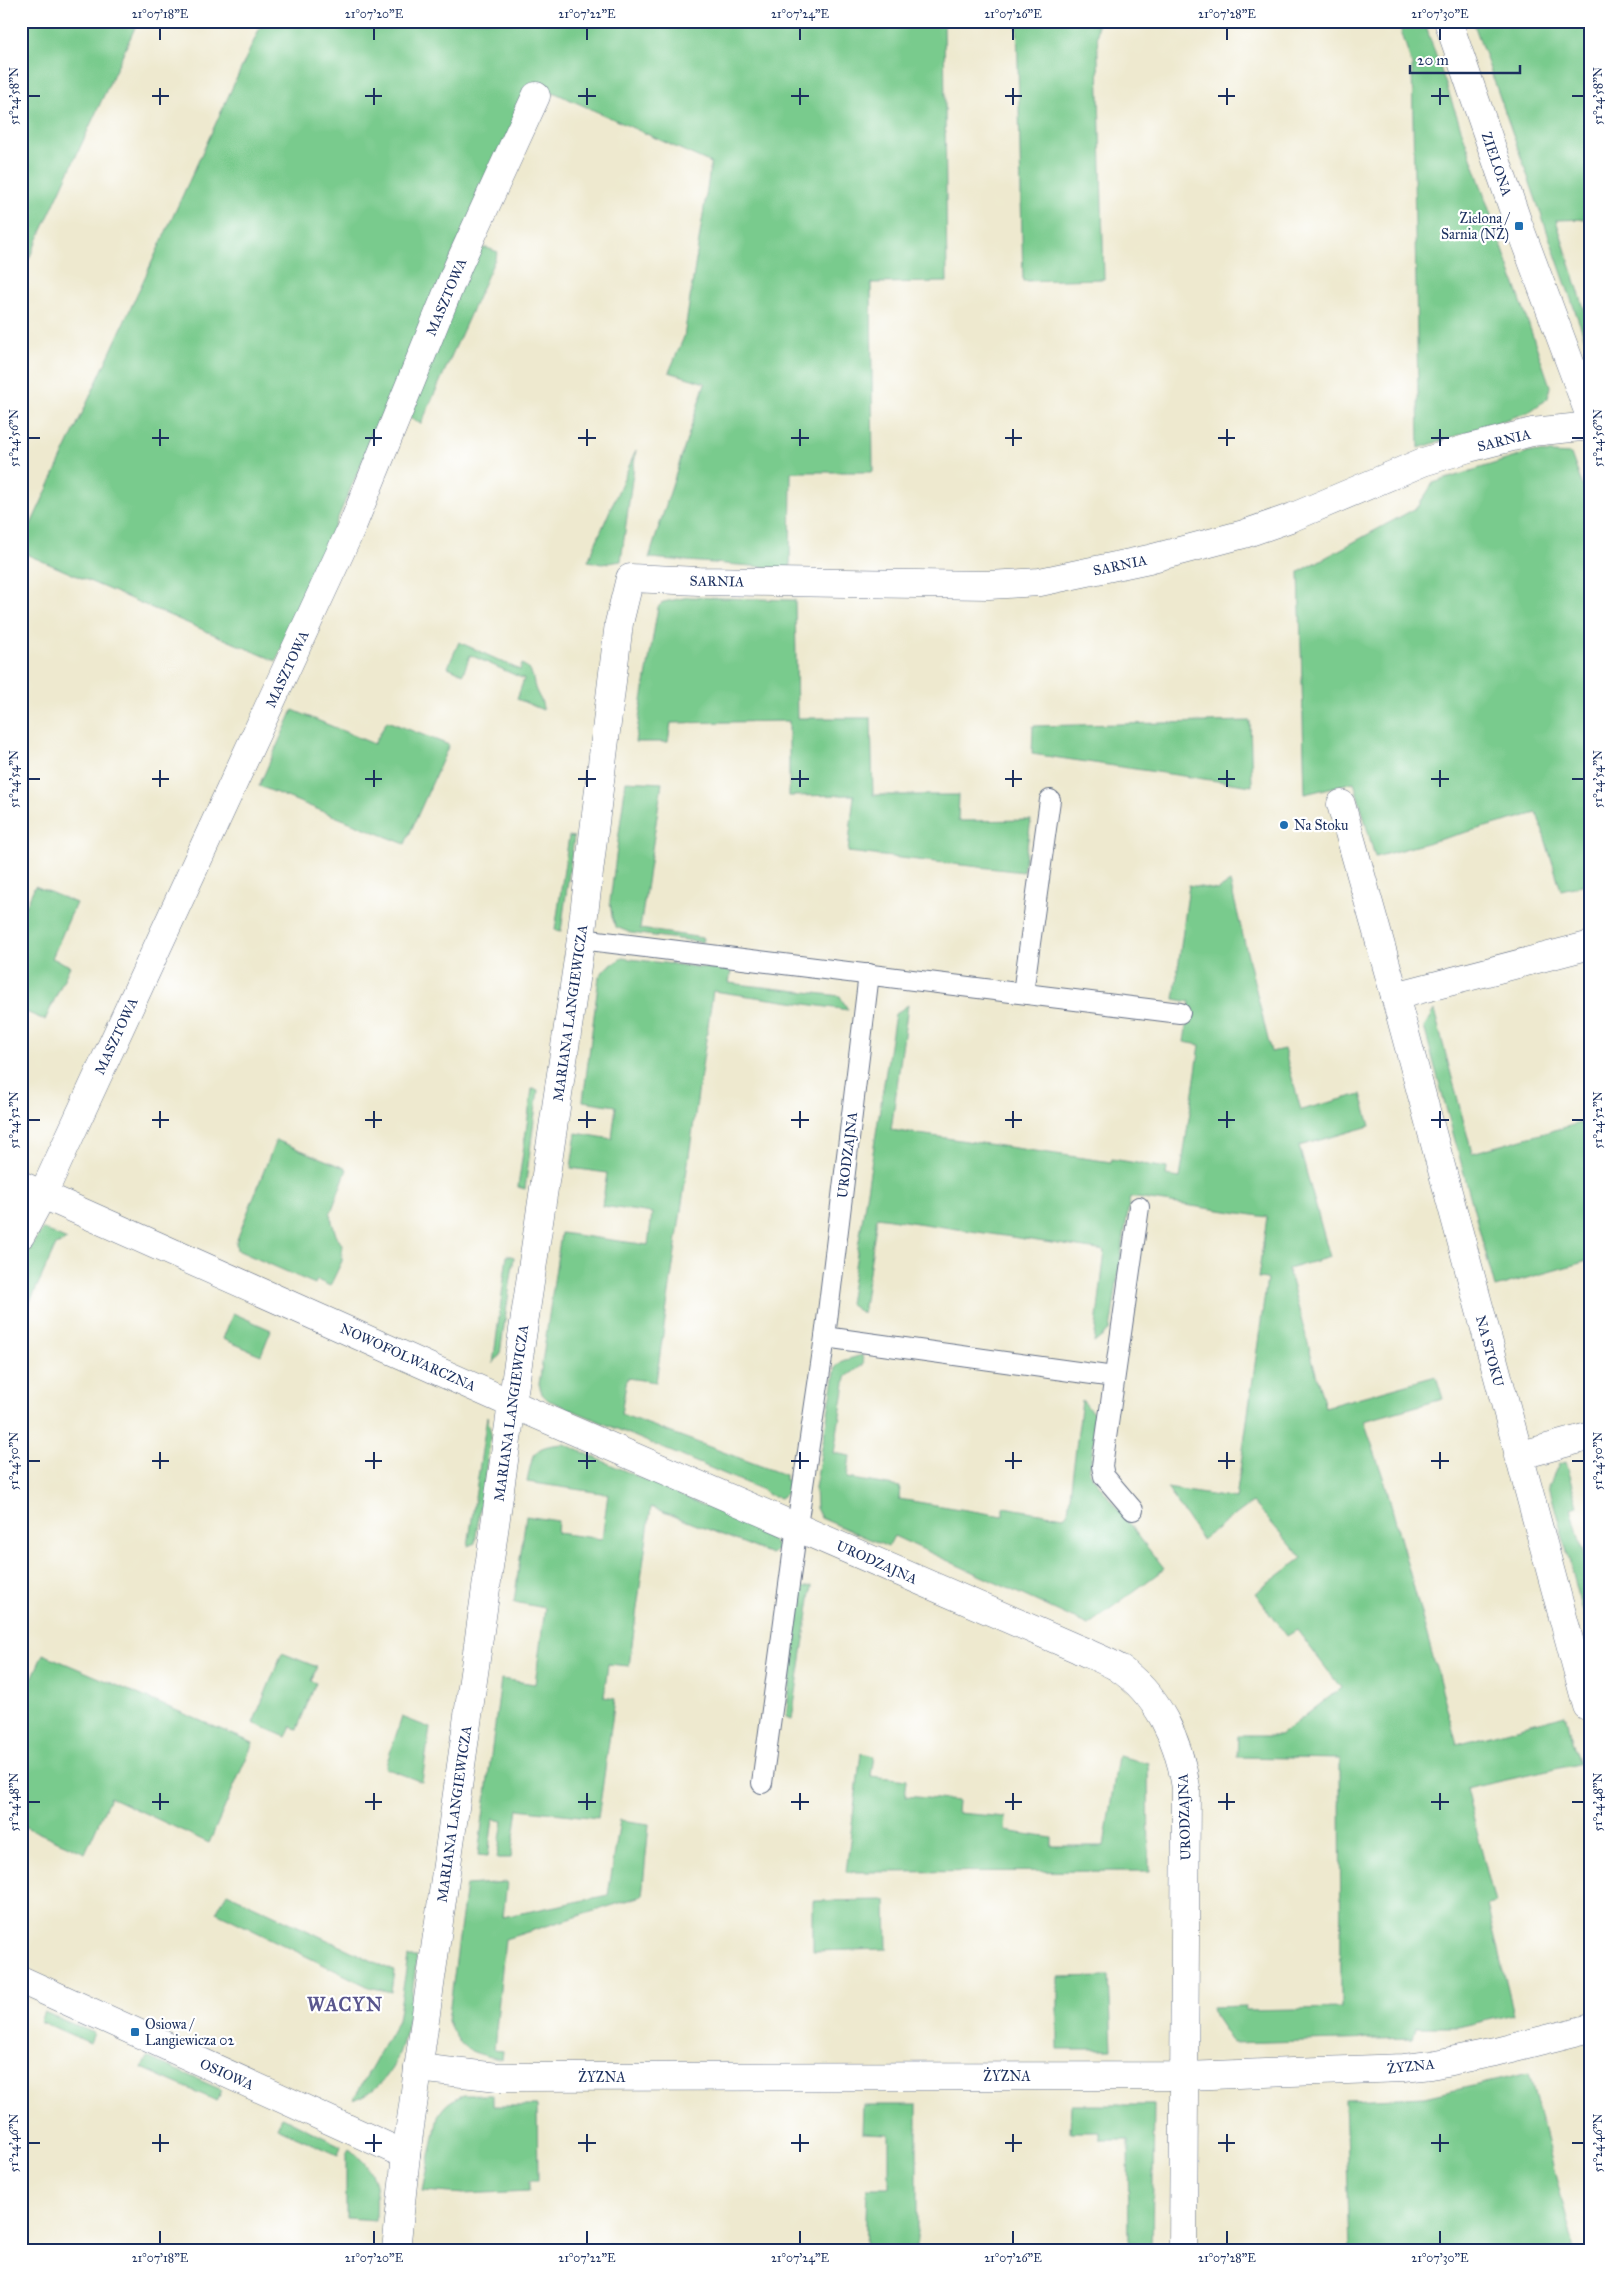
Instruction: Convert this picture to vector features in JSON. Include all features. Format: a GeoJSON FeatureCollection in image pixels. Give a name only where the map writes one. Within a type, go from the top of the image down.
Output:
{"type":"FeatureCollection","features":[{"type":"Feature","properties":{"kind":"street","name":"ZIELONA"},"geometry":{"type":"LineString","coordinates":[[1448,21],[1519,226],[1591,419]]}},
{"type":"Feature","properties":{"kind":"street","name":"MASZTOWA"},"geometry":{"type":"LineString","coordinates":[[21,1235],[32,1189],[351,529],[458,266],[536,96]]}},
{"type":"Feature","properties":{"kind":"street","name":"SARNIA"},"geometry":{"type":"LineString","coordinates":[[630,578],[989,585],[1040,582],[1149,559],[1244,534],[1293,517],[1423,462],[1470,448],[1532,432],[1591,426]]}},
{"type":"Feature","properties":{"kind":"street","name":"MARIANA LANGIEWICZA"},"geometry":{"type":"LineString","coordinates":[[396,2250],[418,2068],[512,1404],[581,939],[619,623],[630,578]]}},
{"type":"Feature","properties":{"kind":"street","name":"NA STOKU"},"geometry":{"type":"LineString","coordinates":[[1341,804],[1395,996],[1587,1706]]}},
{"type":"Feature","properties":{"kind":"street"},"geometry":{"type":"LineString","coordinates":[[1395,996],[1591,945]]}},
{"type":"Feature","properties":{"kind":"street","name":"NOWOFOLWARCZNA"},"geometry":{"type":"LineString","coordinates":[[32,1189],[512,1404],[796,1526]]}},
{"type":"Feature","properties":{"kind":"street"},"geometry":{"type":"LineString","coordinates":[[1518,1456],[1591,1436]]}},
{"type":"Feature","properties":{"kind":"street","name":"URODZAJNA"},"geometry":{"type":"LineString","coordinates":[[796,1526],[1109,1663],[1147,1691],[1178,1748],[1186,1788],[1183,2250]]}},
{"type":"Feature","properties":{"kind":"street","name":"OSIOWA"},"geometry":{"type":"LineString","coordinates":[[21,1980],[406,2155]]}},
{"type":"Feature","properties":{"kind":"street","name":"ŻYZNA"},"geometry":{"type":"LineString","coordinates":[[418,2068],[498,2077],[1185,2076],[1404,2068],[1432,2065],[1591,2028]]}},
{"type":"Feature","properties":{"kind":"lane"},"geometry":{"type":"LineString","coordinates":[[1023,993],[1050,800]]}},
{"type":"Feature","properties":{"kind":"lane"},"geometry":{"type":"LineString","coordinates":[[581,939],[1180,1013]]}},
{"type":"Feature","properties":{"kind":"lane","name":"URODZAJNA"},"geometry":{"type":"LineString","coordinates":[[762,1783],[796,1526],[825,1337],[869,974]]}},
{"type":"Feature","properties":{"kind":"lane"},"geometry":{"type":"LineString","coordinates":[[1133,1510],[1104,1476],[1102,1466],[1139,1207]]}},
{"type":"Feature","properties":{"kind":"lane"},"geometry":{"type":"LineString","coordinates":[[825,1337],[1114,1377]]}},
{"type":"Feature","properties":{"kind":"green space"},"geometry":{"type":"Polygon","coordinates":[[[21,21],[138,21],[21,276],[21,21]]]}},
{"type":"Feature","properties":{"kind":"green space"},"geometry":{"type":"Polygon","coordinates":[[[263,21],[944,21],[947,282],[871,283],[873,472],[791,472],[790,569],[649,558],[705,383],[669,372],[684,337],[711,163],[533,83],[443,275],[276,661],[21,552],[21,546],[263,21]]]}},
{"type":"Feature","properties":{"kind":"green space"},"geometry":{"type":"Polygon","coordinates":[[[1017,21],[1097,21],[1104,279],[1023,281],[1017,21]]]}},
{"type":"Feature","properties":{"kind":"green space"},"geometry":{"type":"Polygon","coordinates":[[[1406,21],[1424,21],[1550,386],[1548,398],[1529,412],[1419,448],[1412,65],[1399,24],[1406,21]]]}},
{"type":"Feature","properties":{"kind":"green space"},"geometry":{"type":"Polygon","coordinates":[[[1473,21],[1591,21],[1591,219],[1556,220],[1591,330],[1591,356],[1473,21]]]}},
{"type":"Feature","properties":{"kind":"green space"},"geometry":{"type":"Polygon","coordinates":[[[487,248],[498,252],[421,424],[408,416],[475,249],[487,248]]]}},
{"type":"Feature","properties":{"kind":"green space"},"geometry":{"type":"Polygon","coordinates":[[[636,450],[621,561],[602,564],[588,561],[636,450]]]}},
{"type":"Feature","properties":{"kind":"green space"},"geometry":{"type":"Polygon","coordinates":[[[1531,452],[1571,454],[1591,509],[1591,883],[1561,890],[1537,813],[1375,857],[1354,782],[1305,794],[1299,572],[1418,507],[1433,483],[1531,452]]]}},
{"type":"Feature","properties":{"kind":"green space"},"geometry":{"type":"Polygon","coordinates":[[[689,597],[795,600],[797,718],[871,718],[873,795],[959,795],[958,821],[1031,820],[1023,872],[848,852],[854,795],[789,796],[789,721],[671,723],[668,742],[635,742],[658,607],[663,602],[689,597]]]}},
{"type":"Feature","properties":{"kind":"green space"},"geometry":{"type":"Polygon","coordinates":[[[459,642],[520,670],[522,664],[529,669],[543,710],[517,699],[524,679],[470,655],[463,674],[448,667],[459,642]]]}},
{"type":"Feature","properties":{"kind":"green space"},"geometry":{"type":"Polygon","coordinates":[[[293,710],[374,744],[387,721],[449,745],[405,844],[259,786],[293,710]]]}},
{"type":"Feature","properties":{"kind":"green space"},"geometry":{"type":"Polygon","coordinates":[[[1250,721],[1252,786],[1032,754],[1033,726],[1250,721]]]}},
{"type":"Feature","properties":{"kind":"green space"},"geometry":{"type":"Polygon","coordinates":[[[626,781],[662,783],[640,929],[703,938],[702,942],[631,933],[616,927],[612,917],[610,901],[626,781]]]}},
{"type":"Feature","properties":{"kind":"green space"},"geometry":{"type":"Polygon","coordinates":[[[569,836],[574,837],[561,931],[555,930],[569,836]]]}},
{"type":"Feature","properties":{"kind":"green space"},"geometry":{"type":"Polygon","coordinates":[[[1230,882],[1271,1052],[1284,1049],[1301,1110],[1361,1094],[1370,1126],[1299,1146],[1330,1257],[1288,1269],[1325,1407],[1436,1376],[1443,1399],[1364,1421],[1385,1483],[1457,1744],[1565,1715],[1578,1761],[1591,1761],[1466,1789],[1495,1903],[1487,1905],[1514,2014],[1458,2027],[1415,2027],[1412,2038],[1233,2043],[1214,2015],[1212,2007],[1245,2006],[1246,2010],[1341,2008],[1340,1759],[1237,1757],[1238,1736],[1279,1736],[1341,1688],[1297,1630],[1287,1636],[1255,1593],[1302,1558],[1253,1502],[1202,1540],[1167,1488],[1236,1499],[1267,1279],[1258,1278],[1267,1217],[1130,1197],[1110,1330],[1094,1343],[1105,1251],[877,1217],[863,1314],[849,1304],[895,1014],[908,1005],[891,1130],[1111,1162],[1112,1159],[1167,1168],[1166,1176],[1180,1178],[1200,1045],[1184,1042],[1190,1002],[1174,999],[1189,885],[1217,890],[1230,882]]]}},
{"type":"Feature","properties":{"kind":"green space"},"geometry":{"type":"Polygon","coordinates":[[[35,886],[76,903],[52,958],[70,966],[45,1020],[21,1010],[21,916],[35,886]]]}},
{"type":"Feature","properties":{"kind":"green space"},"geometry":{"type":"Polygon","coordinates":[[[622,958],[731,971],[729,983],[840,996],[848,1010],[713,991],[656,1382],[627,1378],[621,1414],[785,1475],[785,1480],[793,1481],[788,1492],[780,1498],[548,1400],[542,1394],[539,1384],[561,1233],[648,1245],[652,1213],[602,1206],[607,1173],[571,1168],[576,1133],[612,1139],[616,1106],[583,1101],[599,977],[605,969],[622,958]]]}},
{"type":"Feature","properties":{"kind":"green space"},"geometry":{"type":"Polygon","coordinates":[[[1434,1010],[1472,1153],[1591,1120],[1591,1260],[1495,1287],[1424,1027],[1434,1010]]]}},
{"type":"Feature","properties":{"kind":"green space"},"geometry":{"type":"Polygon","coordinates":[[[532,1089],[538,1090],[525,1189],[518,1187],[532,1089]]]}},
{"type":"Feature","properties":{"kind":"green space"},"geometry":{"type":"Polygon","coordinates":[[[276,1140],[347,1169],[330,1215],[336,1235],[342,1245],[342,1261],[330,1286],[317,1280],[315,1284],[237,1250],[236,1242],[276,1140]]]}},
{"type":"Feature","properties":{"kind":"green space"},"geometry":{"type":"Polygon","coordinates":[[[43,1229],[67,1240],[56,1245],[26,1311],[21,1309],[21,1287],[24,1267],[30,1248],[43,1229]]]}},
{"type":"Feature","properties":{"kind":"green space"},"geometry":{"type":"Polygon","coordinates":[[[507,1255],[514,1257],[500,1354],[493,1364],[507,1255]]]}},
{"type":"Feature","properties":{"kind":"green space"},"geometry":{"type":"Polygon","coordinates":[[[233,1313],[271,1330],[261,1355],[223,1339],[233,1313]]]}},
{"type":"Feature","properties":{"kind":"green space"},"geometry":{"type":"Polygon","coordinates":[[[862,1355],[864,1364],[846,1377],[834,1453],[850,1456],[847,1478],[900,1487],[899,1499],[1003,1516],[1003,1507],[1064,1517],[1068,1511],[1082,1400],[1098,1419],[1089,1472],[1164,1569],[1088,1625],[894,1536],[888,1547],[821,1518],[816,1508],[815,1488],[836,1367],[842,1361],[862,1355]]]}},
{"type":"Feature","properties":{"kind":"green space"},"geometry":{"type":"Polygon","coordinates":[[[487,1416],[491,1434],[475,1543],[468,1546],[487,1416]]]}},
{"type":"Feature","properties":{"kind":"green space"},"geometry":{"type":"Polygon","coordinates":[[[564,1444],[768,1534],[779,1549],[771,1554],[651,1507],[629,1666],[608,1664],[604,1697],[615,1699],[598,1818],[518,1809],[511,1858],[497,1858],[503,1821],[493,1819],[488,1856],[478,1855],[501,1679],[535,1684],[545,1608],[514,1602],[526,1516],[558,1521],[557,1533],[602,1539],[608,1494],[527,1482],[531,1464],[536,1453],[546,1447],[564,1444]]]}},
{"type":"Feature","properties":{"kind":"green space"},"geometry":{"type":"Polygon","coordinates":[[[1565,1462],[1578,1506],[1571,1508],[1591,1582],[1591,1641],[1549,1486],[1559,1464],[1565,1462]]]}},
{"type":"Feature","properties":{"kind":"green space"},"geometry":{"type":"Polygon","coordinates":[[[812,1586],[792,1719],[786,1717],[801,1588],[812,1586]]]}},
{"type":"Feature","properties":{"kind":"green space"},"geometry":{"type":"Polygon","coordinates":[[[282,1653],[317,1667],[311,1681],[316,1683],[297,1729],[291,1727],[286,1737],[253,1723],[282,1653]]]}},
{"type":"Feature","properties":{"kind":"green space"},"geometry":{"type":"Polygon","coordinates":[[[43,1654],[253,1743],[209,1843],[110,1797],[85,1853],[21,1825],[21,1703],[43,1654]]]}},
{"type":"Feature","properties":{"kind":"green space"},"geometry":{"type":"Polygon","coordinates":[[[402,1717],[430,1728],[422,1782],[385,1768],[402,1717]]]}},
{"type":"Feature","properties":{"kind":"green space"},"geometry":{"type":"Polygon","coordinates":[[[861,1753],[874,1756],[871,1776],[907,1780],[905,1796],[958,1801],[957,1813],[1006,1817],[1005,1831],[1052,1838],[1052,1846],[1104,1846],[1118,1756],[1148,1763],[1149,1871],[846,1872],[861,1753]]]}},
{"type":"Feature","properties":{"kind":"green space"},"geometry":{"type":"Polygon","coordinates":[[[620,1820],[649,1824],[642,1896],[505,1939],[494,2050],[503,2051],[502,2060],[469,2050],[458,2040],[448,2021],[466,1885],[507,1882],[503,1917],[608,1895],[620,1820]]]}},
{"type":"Feature","properties":{"kind":"green space"},"geometry":{"type":"Polygon","coordinates":[[[227,1893],[394,1971],[391,1992],[369,1987],[216,1912],[227,1893]]]}},
{"type":"Feature","properties":{"kind":"green space"},"geometry":{"type":"Polygon","coordinates":[[[886,1900],[887,1949],[813,1951],[813,1901],[886,1900]]]}},
{"type":"Feature","properties":{"kind":"green space"},"geometry":{"type":"Polygon","coordinates":[[[408,1957],[417,1957],[408,2019],[396,2060],[386,2077],[372,2091],[353,2100],[398,2020],[408,1957]]]}},
{"type":"Feature","properties":{"kind":"green space"},"geometry":{"type":"Polygon","coordinates":[[[1109,1976],[1112,2049],[1058,2049],[1058,1977],[1109,1976]]]}},
{"type":"Feature","properties":{"kind":"green space"},"geometry":{"type":"Polygon","coordinates":[[[44,2012],[94,2033],[90,2043],[40,2021],[44,2012]]]}},
{"type":"Feature","properties":{"kind":"green space"},"geometry":{"type":"Polygon","coordinates":[[[147,2057],[222,2090],[217,2101],[142,2068],[147,2057]]]}},
{"type":"Feature","properties":{"kind":"green space"},"geometry":{"type":"Polygon","coordinates":[[[1529,2073],[1575,2250],[1350,2250],[1345,2100],[1425,2097],[1529,2073]]]}},
{"type":"Feature","properties":{"kind":"green space"},"geometry":{"type":"Polygon","coordinates":[[[464,2095],[493,2095],[493,2106],[537,2106],[538,2181],[529,2181],[529,2191],[464,2194],[423,2191],[438,2116],[449,2103],[464,2095]]]}},
{"type":"Feature","properties":{"kind":"green space"},"geometry":{"type":"Polygon","coordinates":[[[863,2105],[917,2105],[917,2250],[865,2250],[867,2188],[889,2188],[889,2134],[862,2133],[863,2105]]]}},
{"type":"Feature","properties":{"kind":"green space"},"geometry":{"type":"Polygon","coordinates":[[[1071,2105],[1154,2105],[1152,2250],[1129,2250],[1128,2140],[1101,2140],[1101,2132],[1070,2132],[1071,2105]]]}},
{"type":"Feature","properties":{"kind":"green space"},"geometry":{"type":"Polygon","coordinates":[[[282,2117],[341,2146],[338,2155],[277,2128],[282,2117]]]}},
{"type":"Feature","properties":{"kind":"green space"},"geometry":{"type":"Polygon","coordinates":[[[349,2149],[359,2157],[371,2172],[376,2188],[376,2220],[346,2218],[346,2154],[349,2149]]]}},
{"type":"Feature","properties":{"kind":"green space"},"geometry":{"type":"Polygon","coordinates":[[[604,2244],[655,2245],[655,2250],[605,2250],[604,2244]]]}},
{"type":"Feature","properties":{"kind":"place","name":"Zielona / Sarnia (NŻ)"},"geometry":{"type":"Point","coordinates":[1519,226]}},
{"type":"Feature","properties":{"kind":"place","name":"Na Stoku"},"geometry":{"type":"Point","coordinates":[1284,825]}},
{"type":"Feature","properties":{"kind":"place","name":"Osiowa / Langiewicza 02"},"geometry":{"type":"Point","coordinates":[135,2032]}},
{"type":"Feature","properties":{"kind":"district","name":"WACYN"},"geometry":{"type":"Point","coordinates":[345,2004]}}]}
